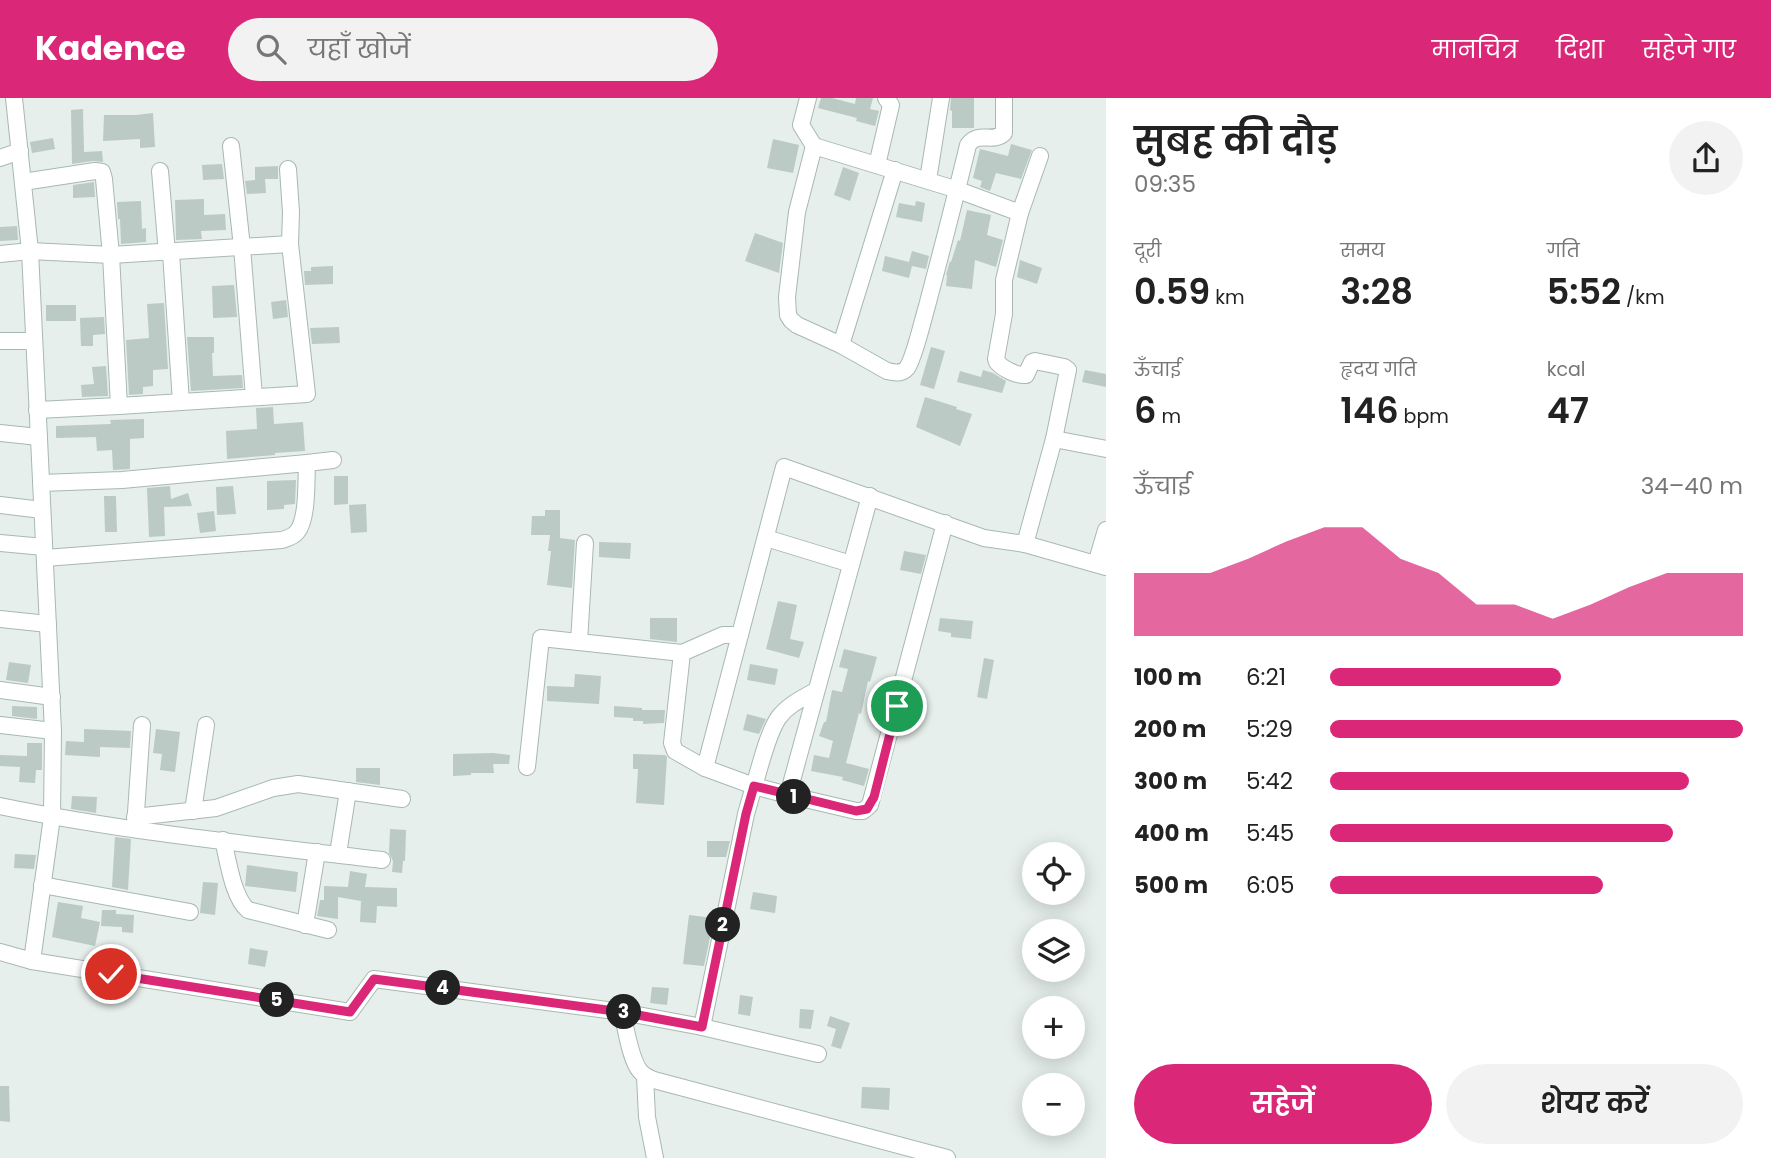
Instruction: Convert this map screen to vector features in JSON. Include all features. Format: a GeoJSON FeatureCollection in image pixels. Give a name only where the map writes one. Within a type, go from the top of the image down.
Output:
{"type":"FeatureCollection","features":[{"type":"Feature","properties":{"kind":"street"},"geometry":{"type":"LineString","coordinates":[[14,98],[8,120],[20,151],[30,251],[53,731],[52,817],[32,961]]}},
{"type":"Feature","properties":{"kind":"street"},"geometry":{"type":"LineString","coordinates":[[808,98],[801,125],[814,146],[928,180],[1020,213]]}},
{"type":"Feature","properties":{"kind":"street"},"geometry":{"type":"LineString","coordinates":[[877,165],[891,104],[886,98]]}},
{"type":"Feature","properties":{"kind":"street"},"geometry":{"type":"LineString","coordinates":[[928,180],[941,98]]}},
{"type":"Feature","properties":{"kind":"street"},"geometry":{"type":"LineString","coordinates":[[814,146],[797,212],[787,297],[788,315],[797,325],[895,373],[905,370],[909,364],[921,327],[968,145],[978,137],[1000,136],[1004,133],[1004,98]]}},
{"type":"Feature","properties":{"kind":"street"},"geometry":{"type":"LineString","coordinates":[[231,146],[254,397]]}},
{"type":"Feature","properties":{"kind":"street"},"geometry":{"type":"LineString","coordinates":[[0,158],[20,151]]}},
{"type":"Feature","properties":{"kind":"street"},"geometry":{"type":"LineString","coordinates":[[1025,544],[1054,439],[1068,369],[1035,360],[1024,376],[1002,367],[997,362],[1004,314],[1004,280],[1020,213],[1040,156]]}},
{"type":"Feature","properties":{"kind":"street"},"geometry":{"type":"LineString","coordinates":[[37,410],[307,394],[290,244],[288,169]]}},
{"type":"Feature","properties":{"kind":"street"},"geometry":{"type":"LineString","coordinates":[[841,345],[895,170]]}},
{"type":"Feature","properties":{"kind":"street"},"geometry":{"type":"LineString","coordinates":[[160,171],[181,402]]}},
{"type":"Feature","properties":{"kind":"street"},"geometry":{"type":"LineString","coordinates":[[23,182],[102,172],[111,255],[119,406]]}},
{"type":"Feature","properties":{"kind":"street"},"geometry":{"type":"LineString","coordinates":[[0,254],[30,251],[111,255],[169,253],[290,244]]}},
{"type":"Feature","properties":{"kind":"street"},"geometry":{"type":"LineString","coordinates":[[0,341],[34,341]]}},
{"type":"Feature","properties":{"kind":"street"},"geometry":{"type":"LineString","coordinates":[[0,433],[39,438]]}},
{"type":"Feature","properties":{"kind":"street"},"geometry":{"type":"LineString","coordinates":[[1054,439],[1106,449]]}},
{"type":"Feature","properties":{"kind":"street"},"geometry":{"type":"LineString","coordinates":[[41,483],[122,480],[332,460]]}},
{"type":"Feature","properties":{"kind":"street"},"geometry":{"type":"LineString","coordinates":[[0,543],[45,553],[282,540],[295,534],[303,521],[307,463]]}},
{"type":"Feature","properties":{"kind":"street"},"geometry":{"type":"LineString","coordinates":[[705,768],[785,467],[984,538],[1025,544],[1101,565],[1106,530]]}},
{"type":"Feature","properties":{"kind":"street"},"geometry":{"type":"LineString","coordinates":[[788,795],[870,496]]}},
{"type":"Feature","properties":{"kind":"street"},"geometry":{"type":"LineString","coordinates":[[0,505],[42,510]]}},
{"type":"Feature","properties":{"kind":"street"},"geometry":{"type":"LineString","coordinates":[[682,653],[673,747],[682,755],[705,768],[754,786],[863,811],[870,805],[945,523]]}},
{"type":"Feature","properties":{"kind":"street"},"geometry":{"type":"LineString","coordinates":[[766,538],[851,564]]}},
{"type":"Feature","properties":{"kind":"street"},"geometry":{"type":"LineString","coordinates":[[579,642],[585,543]]}},
{"type":"Feature","properties":{"kind":"street"},"geometry":{"type":"LineString","coordinates":[[0,620],[48,624]]}},
{"type":"Feature","properties":{"kind":"street"},"geometry":{"type":"LineString","coordinates":[[527,767],[541,638],[682,653],[723,635],[740,635]]}},
{"type":"Feature","properties":{"kind":"street"},"geometry":{"type":"LineString","coordinates":[[0,691],[52,696]]}},
{"type":"Feature","properties":{"kind":"street"},"geometry":{"type":"LineString","coordinates":[[702,1027],[746,814],[773,728],[789,707],[816,691]]}},
{"type":"Feature","properties":{"kind":"street"},"geometry":{"type":"LineString","coordinates":[[0,725],[53,731]]}},
{"type":"Feature","properties":{"kind":"street"},"geometry":{"type":"LineString","coordinates":[[135,823],[142,725]]}},
{"type":"Feature","properties":{"kind":"street"},"geometry":{"type":"LineString","coordinates":[[193,811],[206,725]]}},
{"type":"Feature","properties":{"kind":"street"},"geometry":{"type":"LineString","coordinates":[[135,823],[216,808],[285,785],[312,785],[402,799]]}},
{"type":"Feature","properties":{"kind":"street"},"geometry":{"type":"LineString","coordinates":[[338,854],[348,791]]}},
{"type":"Feature","properties":{"kind":"street"},"geometry":{"type":"LineString","coordinates":[[0,806],[52,817],[135,823],[223,840],[382,860]]}},
{"type":"Feature","properties":{"kind":"street"},"geometry":{"type":"LineString","coordinates":[[223,840],[239,898],[248,910],[328,930]]}},
{"type":"Feature","properties":{"kind":"street"},"geometry":{"type":"LineString","coordinates":[[305,925],[317,852]]}},
{"type":"Feature","properties":{"kind":"street"},"geometry":{"type":"LineString","coordinates":[[42,886],[191,912]]}},
{"type":"Feature","properties":{"kind":"street"},"geometry":{"type":"LineString","coordinates":[[0,952],[32,961],[350,1012],[374,979],[622,1012],[818,1054]]}},
{"type":"Feature","properties":{"kind":"street"},"geometry":{"type":"LineString","coordinates":[[622,1012],[634,1060],[638,1070],[645,1076],[665,1084],[947,1158]]}},
{"type":"Feature","properties":{"kind":"street"},"geometry":{"type":"LineString","coordinates":[[645,1076],[647,1117],[654,1158]]}},
{"type":"Feature","properties":{"kind":"building"},"geometry":{"type":"Polygon","coordinates":[[[821,98],[855,104],[856,98],[873,98],[870,109],[879,111],[875,126],[856,121],[857,118],[818,108],[821,98]]]}},
{"type":"Feature","properties":{"kind":"building"},"geometry":{"type":"Polygon","coordinates":[[[951,98],[974,98],[974,128],[952,128],[951,98]]]}},
{"type":"Feature","properties":{"kind":"building"},"geometry":{"type":"Polygon","coordinates":[[[83,109],[84,152],[102,151],[103,162],[72,164],[71,110],[83,109]]]}},
{"type":"Feature","properties":{"kind":"building"},"geometry":{"type":"Polygon","coordinates":[[[153,113],[155,147],[140,148],[140,139],[103,141],[104,115],[153,113]]]}},
{"type":"Feature","properties":{"kind":"building"},"geometry":{"type":"Polygon","coordinates":[[[53,138],[55,149],[32,153],[30,142],[53,138]]]}},
{"type":"Feature","properties":{"kind":"building"},"geometry":{"type":"Polygon","coordinates":[[[773,139],[799,145],[793,173],[767,168],[773,139]]]}},
{"type":"Feature","properties":{"kind":"building"},"geometry":{"type":"Polygon","coordinates":[[[1011,144],[1032,150],[1021,179],[996,173],[990,191],[980,187],[982,181],[973,178],[980,149],[1008,156],[1011,144]]]}},
{"type":"Feature","properties":{"kind":"building"},"geometry":{"type":"Polygon","coordinates":[[[222,164],[224,179],[203,180],[202,165],[222,164]]]}},
{"type":"Feature","properties":{"kind":"building"},"geometry":{"type":"Polygon","coordinates":[[[278,166],[278,179],[265,179],[266,193],[247,194],[245,181],[255,180],[255,167],[278,166]]]}},
{"type":"Feature","properties":{"kind":"building"},"geometry":{"type":"Polygon","coordinates":[[[843,167],[859,173],[850,201],[834,195],[843,167]]]}},
{"type":"Feature","properties":{"kind":"building"},"geometry":{"type":"Polygon","coordinates":[[[94,182],[95,197],[73,198],[73,185],[94,182]]]}},
{"type":"Feature","properties":{"kind":"building"},"geometry":{"type":"Polygon","coordinates":[[[204,199],[204,215],[225,214],[226,230],[201,231],[202,239],[176,240],[175,200],[204,199]]]}},
{"type":"Feature","properties":{"kind":"building"},"geometry":{"type":"Polygon","coordinates":[[[141,201],[142,229],[146,228],[146,242],[121,244],[117,202],[141,201]]]}},
{"type":"Feature","properties":{"kind":"building"},"geometry":{"type":"Polygon","coordinates":[[[916,201],[925,203],[922,222],[896,217],[899,203],[915,206],[916,201]]]}},
{"type":"Feature","properties":{"kind":"building"},"geometry":{"type":"Polygon","coordinates":[[[967,210],[991,215],[987,235],[1003,240],[996,267],[975,260],[972,289],[946,286],[946,275],[958,240],[960,241],[967,210]]]}},
{"type":"Feature","properties":{"kind":"building"},"geometry":{"type":"Polygon","coordinates":[[[17,226],[18,240],[0,241],[0,227],[17,226]]]}},
{"type":"Feature","properties":{"kind":"building"},"geometry":{"type":"Polygon","coordinates":[[[755,233],[783,243],[779,273],[745,261],[755,233]]]}},
{"type":"Feature","properties":{"kind":"building"},"geometry":{"type":"Polygon","coordinates":[[[912,251],[929,256],[926,269],[912,266],[909,278],[882,271],[885,256],[909,262],[912,251]]]}},
{"type":"Feature","properties":{"kind":"building"},"geometry":{"type":"Polygon","coordinates":[[[1020,260],[1042,268],[1037,284],[1017,277],[1020,260]]]}},
{"type":"Feature","properties":{"kind":"building"},"geometry":{"type":"Polygon","coordinates":[[[333,266],[333,284],[305,285],[304,271],[311,271],[311,267],[333,266]]]}},
{"type":"Feature","properties":{"kind":"building"},"geometry":{"type":"Polygon","coordinates":[[[234,285],[237,317],[213,318],[212,286],[234,285]]]}},
{"type":"Feature","properties":{"kind":"building"},"geometry":{"type":"Polygon","coordinates":[[[286,300],[288,317],[273,319],[271,302],[286,300]]]}},
{"type":"Feature","properties":{"kind":"building"},"geometry":{"type":"Polygon","coordinates":[[[164,303],[168,369],[153,370],[153,386],[143,387],[143,394],[129,395],[126,340],[149,338],[147,304],[164,303]]]}},
{"type":"Feature","properties":{"kind":"building"},"geometry":{"type":"Polygon","coordinates":[[[46,305],[76,305],[76,321],[46,321],[46,305]]]}},
{"type":"Feature","properties":{"kind":"building"},"geometry":{"type":"Polygon","coordinates":[[[104,317],[105,334],[93,335],[93,346],[81,346],[80,318],[104,317]]]}},
{"type":"Feature","properties":{"kind":"building"},"geometry":{"type":"Polygon","coordinates":[[[339,327],[340,343],[312,344],[310,328],[339,327]]]}},
{"type":"Feature","properties":{"kind":"building"},"geometry":{"type":"Polygon","coordinates":[[[187,337],[214,337],[213,376],[242,375],[243,388],[191,391],[187,337]]]}},
{"type":"Feature","properties":{"kind":"building"},"geometry":{"type":"Polygon","coordinates":[[[931,347],[945,351],[934,389],[920,385],[931,347]]]}},
{"type":"Feature","properties":{"kind":"building"},"geometry":{"type":"Polygon","coordinates":[[[106,366],[108,396],[82,397],[81,385],[94,384],[92,367],[106,366]]]}},
{"type":"Feature","properties":{"kind":"building"},"geometry":{"type":"Polygon","coordinates":[[[983,370],[1006,381],[1002,393],[957,382],[960,371],[981,377],[983,370]]]}},
{"type":"Feature","properties":{"kind":"building"},"geometry":{"type":"Polygon","coordinates":[[[1085,370],[1106,374],[1106,387],[1082,382],[1085,370]]]}},
{"type":"Feature","properties":{"kind":"building"},"geometry":{"type":"Polygon","coordinates":[[[925,397],[972,414],[960,446],[916,427],[925,397]]]}},
{"type":"Feature","properties":{"kind":"building"},"geometry":{"type":"Polygon","coordinates":[[[273,407],[274,424],[303,422],[305,451],[227,459],[226,431],[257,429],[256,408],[273,407]]]}},
{"type":"Feature","properties":{"kind":"building"},"geometry":{"type":"Polygon","coordinates":[[[144,419],[144,438],[130,439],[130,469],[113,470],[112,450],[97,451],[96,437],[56,438],[56,426],[111,424],[110,420],[144,419]]]}},
{"type":"Feature","properties":{"kind":"building"},"geometry":{"type":"Polygon","coordinates":[[[334,476],[348,476],[348,504],[334,505],[334,476]]]}},
{"type":"Feature","properties":{"kind":"building"},"geometry":{"type":"Polygon","coordinates":[[[296,480],[295,504],[284,505],[284,509],[267,510],[267,481],[296,480]]]}},
{"type":"Feature","properties":{"kind":"building"},"geometry":{"type":"Polygon","coordinates":[[[170,486],[171,499],[188,493],[192,506],[164,507],[165,536],[149,537],[147,488],[170,486]]]}},
{"type":"Feature","properties":{"kind":"building"},"geometry":{"type":"Polygon","coordinates":[[[233,486],[236,514],[217,515],[216,487],[233,486]]]}},
{"type":"Feature","properties":{"kind":"building"},"geometry":{"type":"Polygon","coordinates":[[[104,496],[116,496],[117,532],[105,532],[104,496]]]}},
{"type":"Feature","properties":{"kind":"building"},"geometry":{"type":"Polygon","coordinates":[[[366,504],[367,532],[351,533],[349,505],[366,504]]]}},
{"type":"Feature","properties":{"kind":"building"},"geometry":{"type":"Polygon","coordinates":[[[545,510],[560,510],[560,538],[575,540],[572,588],[547,585],[550,535],[531,535],[532,516],[545,516],[545,510]]]}},
{"type":"Feature","properties":{"kind":"building"},"geometry":{"type":"Polygon","coordinates":[[[214,511],[216,531],[200,533],[197,513],[214,511]]]}},
{"type":"Feature","properties":{"kind":"building"},"geometry":{"type":"Polygon","coordinates":[[[599,542],[631,543],[630,559],[599,557],[599,542]]]}},
{"type":"Feature","properties":{"kind":"building"},"geometry":{"type":"Polygon","coordinates":[[[904,551],[926,555],[921,574],[900,570],[904,551]]]}},
{"type":"Feature","properties":{"kind":"building"},"geometry":{"type":"Polygon","coordinates":[[[778,601],[797,605],[790,639],[804,642],[799,658],[766,649],[778,601]]]}},
{"type":"Feature","properties":{"kind":"building"},"geometry":{"type":"Polygon","coordinates":[[[650,618],[677,618],[677,642],[650,639],[650,618]]]}},
{"type":"Feature","properties":{"kind":"building"},"geometry":{"type":"Polygon","coordinates":[[[940,618],[973,621],[971,639],[951,637],[951,633],[938,631],[940,618]]]}},
{"type":"Feature","properties":{"kind":"building"},"geometry":{"type":"Polygon","coordinates":[[[844,649],[877,657],[846,763],[869,769],[864,786],[842,780],[843,777],[811,771],[814,755],[829,758],[833,741],[819,736],[826,722],[832,690],[842,692],[848,669],[839,667],[844,649]]]}},
{"type":"Feature","properties":{"kind":"building"},"geometry":{"type":"Polygon","coordinates":[[[984,658],[994,660],[987,699],[977,697],[984,658]]]}},
{"type":"Feature","properties":{"kind":"building"},"geometry":{"type":"Polygon","coordinates":[[[9,662],[31,665],[28,683],[6,680],[9,662]]]}},
{"type":"Feature","properties":{"kind":"building"},"geometry":{"type":"Polygon","coordinates":[[[750,664],[778,669],[775,685],[747,680],[750,664]]]}},
{"type":"Feature","properties":{"kind":"building"},"geometry":{"type":"Polygon","coordinates":[[[575,674],[601,676],[599,704],[547,701],[547,686],[574,687],[575,674]]]}},
{"type":"Feature","properties":{"kind":"building"},"geometry":{"type":"Polygon","coordinates":[[[12,706],[37,707],[37,719],[12,716],[12,706]]]}},
{"type":"Feature","properties":{"kind":"building"},"geometry":{"type":"Polygon","coordinates":[[[614,706],[665,710],[664,723],[643,724],[643,721],[633,721],[633,718],[614,717],[614,706]]]}},
{"type":"Feature","properties":{"kind":"building"},"geometry":{"type":"Polygon","coordinates":[[[747,714],[766,719],[759,734],[743,730],[747,714]]]}},
{"type":"Feature","properties":{"kind":"building"},"geometry":{"type":"Polygon","coordinates":[[[84,729],[131,731],[130,748],[100,747],[100,757],[65,755],[66,741],[84,742],[84,729]]]}},
{"type":"Feature","properties":{"kind":"building"},"geometry":{"type":"Polygon","coordinates":[[[156,729],[180,732],[175,772],[160,770],[162,754],[153,753],[156,729]]]}},
{"type":"Feature","properties":{"kind":"building"},"geometry":{"type":"Polygon","coordinates":[[[27,743],[42,743],[42,770],[36,770],[35,783],[19,782],[20,767],[0,766],[0,755],[27,756],[27,743]]]}},
{"type":"Feature","properties":{"kind":"building"},"geometry":{"type":"Polygon","coordinates":[[[453,754],[510,755],[509,764],[493,764],[494,773],[453,776],[453,754]]]}},
{"type":"Feature","properties":{"kind":"building"},"geometry":{"type":"Polygon","coordinates":[[[633,754],[667,757],[664,805],[636,803],[638,769],[633,769],[633,754]]]}},
{"type":"Feature","properties":{"kind":"building"},"geometry":{"type":"Polygon","coordinates":[[[356,768],[380,768],[380,785],[356,782],[356,768]]]}},
{"type":"Feature","properties":{"kind":"building"},"geometry":{"type":"Polygon","coordinates":[[[72,796],[97,797],[96,813],[71,809],[72,796]]]}},
{"type":"Feature","properties":{"kind":"building"},"geometry":{"type":"Polygon","coordinates":[[[390,829],[406,830],[402,873],[392,872],[393,861],[389,853],[390,829]]]}},
{"type":"Feature","properties":{"kind":"building"},"geometry":{"type":"Polygon","coordinates":[[[115,837],[131,839],[128,890],[112,887],[115,837]]]}},
{"type":"Feature","properties":{"kind":"building"},"geometry":{"type":"Polygon","coordinates":[[[707,841],[730,841],[726,857],[707,857],[707,841]]]}},
{"type":"Feature","properties":{"kind":"building"},"geometry":{"type":"Polygon","coordinates":[[[15,854],[36,855],[34,869],[14,868],[15,854]]]}},
{"type":"Feature","properties":{"kind":"building"},"geometry":{"type":"Polygon","coordinates":[[[247,865],[298,872],[296,892],[245,886],[247,865]]]}},
{"type":"Feature","properties":{"kind":"building"},"geometry":{"type":"Polygon","coordinates":[[[350,871],[367,874],[365,887],[397,888],[397,907],[377,906],[376,923],[360,922],[361,901],[338,897],[338,919],[317,916],[320,900],[324,900],[324,886],[348,887],[350,871]]]}},
{"type":"Feature","properties":{"kind":"building"},"geometry":{"type":"Polygon","coordinates":[[[203,882],[218,883],[215,915],[200,913],[203,882]]]}},
{"type":"Feature","properties":{"kind":"building"},"geometry":{"type":"Polygon","coordinates":[[[753,892],[777,896],[775,913],[750,909],[753,892]]]}},
{"type":"Feature","properties":{"kind":"building"},"geometry":{"type":"Polygon","coordinates":[[[58,902],[83,906],[81,918],[100,922],[95,946],[52,937],[58,902]]]}},
{"type":"Feature","properties":{"kind":"building"},"geometry":{"type":"Polygon","coordinates":[[[102,910],[116,910],[116,914],[134,915],[133,933],[122,932],[122,927],[101,926],[102,910]]]}},
{"type":"Feature","properties":{"kind":"building"},"geometry":{"type":"Polygon","coordinates":[[[689,915],[714,918],[704,966],[683,964],[689,915]]]}},
{"type":"Feature","properties":{"kind":"building"},"geometry":{"type":"Polygon","coordinates":[[[250,948],[268,951],[265,967],[248,964],[250,948]]]}},
{"type":"Feature","properties":{"kind":"building"},"geometry":{"type":"Polygon","coordinates":[[[652,987],[669,988],[667,1005],[650,1003],[652,987]]]}},
{"type":"Feature","properties":{"kind":"building"},"geometry":{"type":"Polygon","coordinates":[[[740,995],[753,997],[750,1016],[738,1014],[740,995]]]}},
{"type":"Feature","properties":{"kind":"building"},"geometry":{"type":"Polygon","coordinates":[[[800,1009],[814,1010],[811,1029],[799,1028],[800,1009]]]}},
{"type":"Feature","properties":{"kind":"building"},"geometry":{"type":"Polygon","coordinates":[[[830,1016],[850,1023],[841,1049],[831,1046],[836,1029],[827,1026],[830,1016]]]}},
{"type":"Feature","properties":{"kind":"building"},"geometry":{"type":"Polygon","coordinates":[[[0,1086],[9,1086],[10,1122],[0,1121],[0,1086]]]}},
{"type":"Feature","properties":{"kind":"building"},"geometry":{"type":"Polygon","coordinates":[[[862,1087],[890,1088],[889,1110],[861,1108],[862,1087]]]}},
{"type":"Feature","properties":{"kind":"route"},"geometry":{"type":"LineString","coordinates":[[111,974],[350,1012],[374,979],[622,1012],[702,1027],[754,786],[856,811],[867,809],[874,797],[897,706]]}}]}
